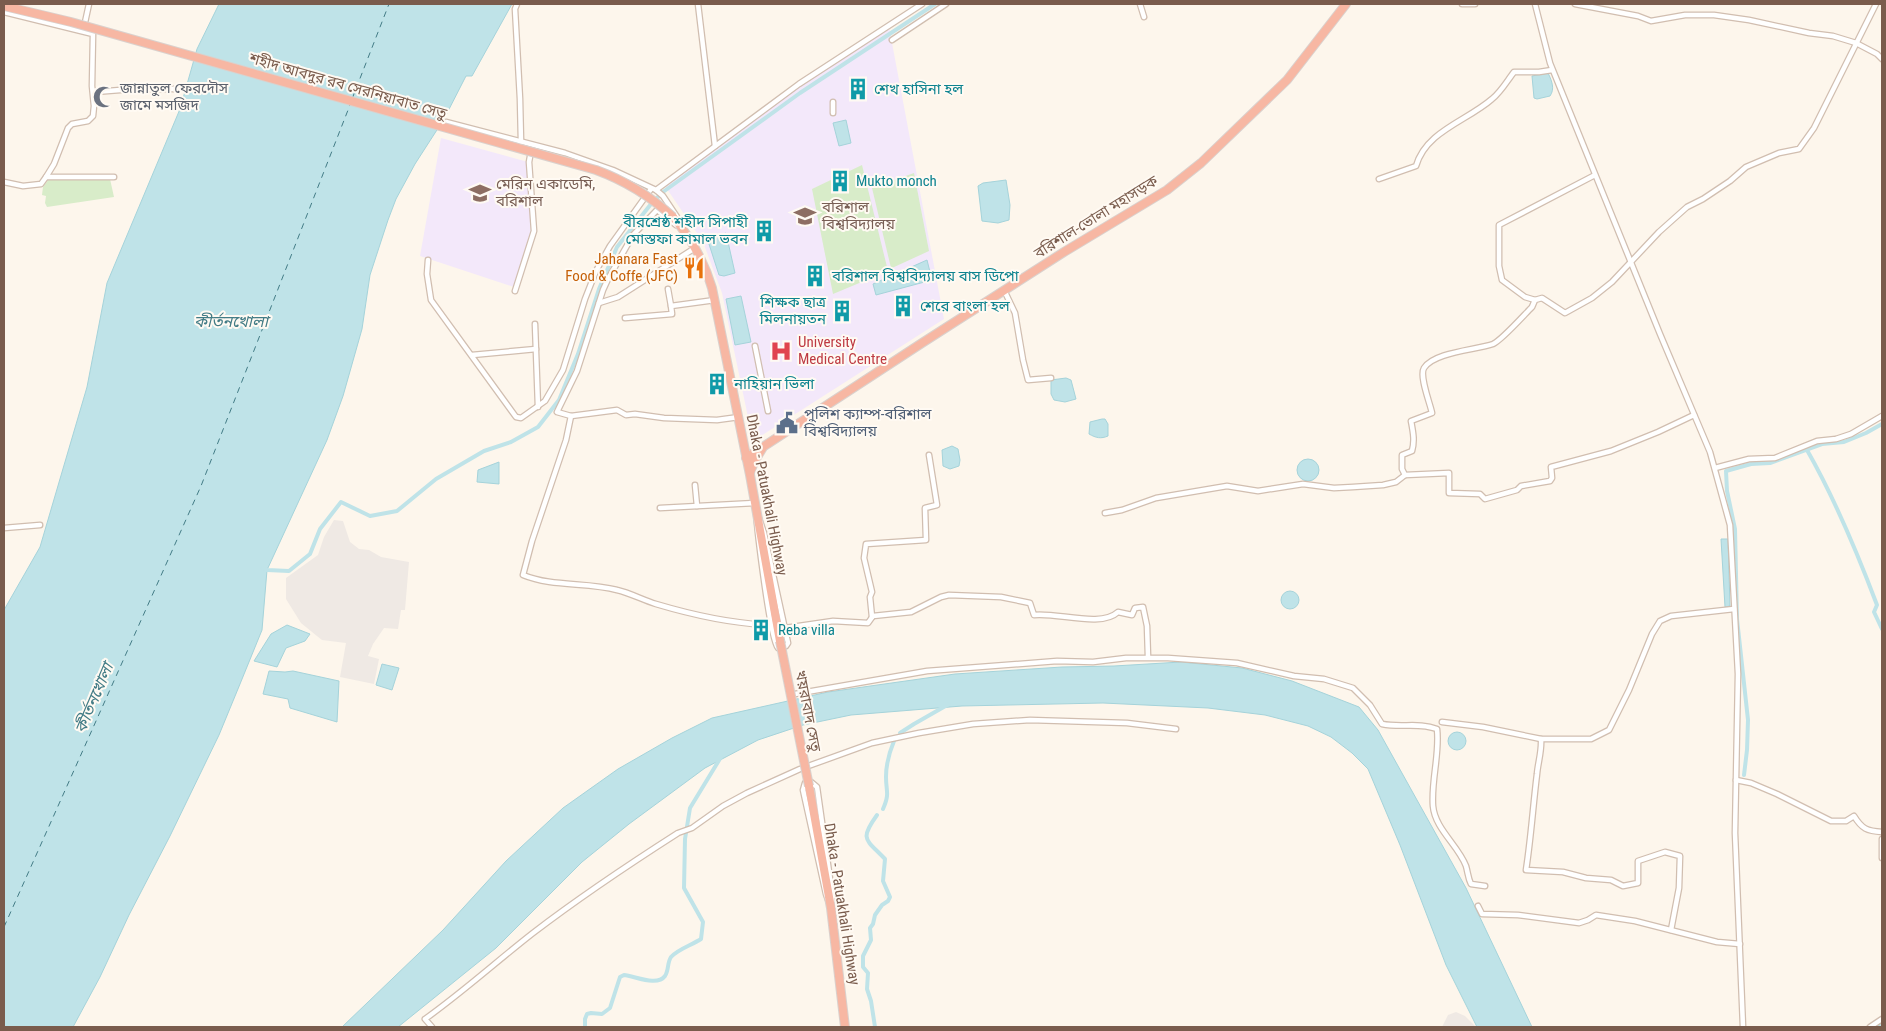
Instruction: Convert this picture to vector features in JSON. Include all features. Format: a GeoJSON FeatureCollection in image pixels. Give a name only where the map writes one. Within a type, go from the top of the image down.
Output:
{"type":"FeatureCollection","features":[{"type":"Feature","properties":{"kind":"highway","name":"বরিশাল-ভোলা মহাসড়ক"},"geometry":{"type":"LineString","coordinates":[[746,458],[1004,290],[1167,190],[1201,163],[1287,80],[1346,4]]}},
{"type":"Feature","properties":{"kind":"highway","name":"শহীদ আবদুর রব সেরনিয়াবাত সেতু"},"geometry":{"type":"LineString","coordinates":[[4,6],[71,22],[596,170],[640,190],[673,217]]}},
{"type":"Feature","properties":{"kind":"highway","name":"Dhaka - Patuakhali Highway"},"geometry":{"type":"LineString","coordinates":[[673,217],[695,248],[709,276],[750,475],[780,641]]}},
{"type":"Feature","properties":{"kind":"highway"},"geometry":{"type":"LineString","coordinates":[[742,437],[750,444],[764,446]]}},
{"type":"Feature","properties":{"kind":"highway"},"geometry":{"type":"LineString","coordinates":[[750,475],[754,462],[764,446]]}},
{"type":"Feature","properties":{"kind":"highway","name":"খয়রাবাদ সেতু"},"geometry":{"type":"LineString","coordinates":[[780,641],[809,786]]}},
{"type":"Feature","properties":{"kind":"highway","name":"Dhaka - Patuakhali Highway"},"geometry":{"type":"LineString","coordinates":[[809,786],[831,908],[845,1027]]}},
{"type":"Feature","properties":{"kind":"street"},"geometry":{"type":"LineString","coordinates":[[83,31],[88,4]]}},
{"type":"Feature","properties":{"kind":"street"},"geometry":{"type":"LineString","coordinates":[[517,4],[515,9],[521,142]]}},
{"type":"Feature","properties":{"kind":"street"},"geometry":{"type":"LineString","coordinates":[[698,4],[715,146]]}},
{"type":"Feature","properties":{"kind":"street"},"geometry":{"type":"LineString","coordinates":[[428,260],[427,274],[430,300],[516,417],[521,418],[545,401],[563,370],[585,299],[596,271],[615,239],[655,190],[799,84],[922,4]]}},
{"type":"Feature","properties":{"kind":"street"},"geometry":{"type":"LineString","coordinates":[[892,40],[946,4]]}},
{"type":"Feature","properties":{"kind":"street"},"geometry":{"type":"LineString","coordinates":[[1140,4],[1144,17]]}},
{"type":"Feature","properties":{"kind":"street"},"geometry":{"type":"LineString","coordinates":[[1462,4],[1475,4]]}},
{"type":"Feature","properties":{"kind":"street"},"geometry":{"type":"LineString","coordinates":[[1536,4],[1552,70],[1710,452],[1730,525],[1738,674],[1735,833],[1743,1027]]}},
{"type":"Feature","properties":{"kind":"street"},"geometry":{"type":"LineString","coordinates":[[1575,4],[1638,16],[1651,21],[1685,15],[1714,15],[1740,19],[1833,36],[1856,43],[1877,54],[1882,59]]}},
{"type":"Feature","properties":{"kind":"street"},"geometry":{"type":"LineString","coordinates":[[1595,175],[1499,225],[1499,266],[1502,280],[1525,297],[1535,300],[1542,298],[1565,313],[1592,298],[1612,282],[1687,207],[1730,181],[1746,167],[1779,153],[1799,150],[1814,128],[1876,4]]}},
{"type":"Feature","properties":{"kind":"street"},"geometry":{"type":"LineString","coordinates":[[4,12],[92,34],[94,106],[93,116],[88,121],[72,124],[68,128],[54,164],[43,183],[23,186],[4,182]]}},
{"type":"Feature","properties":{"kind":"street"},"geometry":{"type":"LineString","coordinates":[[1379,179],[1416,166],[1419,154],[1428,144],[1441,132],[1492,99],[1514,72],[1552,70]]}},
{"type":"Feature","properties":{"kind":"street"},"geometry":{"type":"LineString","coordinates":[[93,90],[95,92],[133,89],[174,89]]}},
{"type":"Feature","properties":{"kind":"street"},"geometry":{"type":"LineString","coordinates":[[833,102],[833,113]]}},
{"type":"Feature","properties":{"kind":"street"},"geometry":{"type":"LineString","coordinates":[[446,122],[599,164],[655,190],[663,196],[684,230]]}},
{"type":"Feature","properties":{"kind":"street"},"geometry":{"type":"LineString","coordinates":[[515,291],[534,231],[529,162],[532,145]]}},
{"type":"Feature","properties":{"kind":"street"},"geometry":{"type":"LineString","coordinates":[[46,177],[114,177]]}},
{"type":"Feature","properties":{"kind":"street"},"geometry":{"type":"LineString","coordinates":[[684,230],[659,210],[654,211],[644,225],[633,235],[608,279],[577,371],[557,412],[571,416],[617,410],[626,415],[634,414],[664,418],[717,420],[738,417]]}},
{"type":"Feature","properties":{"kind":"street"},"geometry":{"type":"LineString","coordinates":[[599,303],[618,297],[695,248]]}},
{"type":"Feature","properties":{"kind":"street"},"geometry":{"type":"LineString","coordinates":[[625,318],[672,314],[668,289]]}},
{"type":"Feature","properties":{"kind":"street"},"geometry":{"type":"LineString","coordinates":[[1004,290],[1015,313],[1028,380],[1051,378]]}},
{"type":"Feature","properties":{"kind":"street"},"geometry":{"type":"LineString","coordinates":[[671,306],[715,300]]}},
{"type":"Feature","properties":{"kind":"street"},"geometry":{"type":"LineString","coordinates":[[1405,475],[1402,469],[1402,455],[1412,451],[1414,433],[1411,421],[1432,413],[1422,375],[1424,368],[1431,361],[1452,353],[1494,344],[1532,307],[1535,300]]}},
{"type":"Feature","properties":{"kind":"street"},"geometry":{"type":"LineString","coordinates":[[535,324],[538,406]]}},
{"type":"Feature","properties":{"kind":"street"},"geometry":{"type":"LineString","coordinates":[[755,346],[768,411]]}},
{"type":"Feature","properties":{"kind":"street"},"geometry":{"type":"LineString","coordinates":[[472,355],[536,349]]}},
{"type":"Feature","properties":{"kind":"street"},"geometry":{"type":"LineString","coordinates":[[1105,513],[1122,510],[1156,498],[1228,486],[1258,491],[1303,484],[1334,488],[1353,487],[1396,482],[1405,475],[1449,473],[1449,493],[1480,494],[1485,499],[1517,490],[1521,486],[1550,481],[1552,478],[1551,467],[1611,451],[1658,432],[1694,414]]}},
{"type":"Feature","properties":{"kind":"street"},"geometry":{"type":"LineString","coordinates":[[571,416],[566,440],[532,540],[523,575],[617,590],[655,604],[692,613],[753,625],[772,625]]}},
{"type":"Feature","properties":{"kind":"street"},"geometry":{"type":"LineString","coordinates":[[1715,468],[1750,459],[1775,458],[1817,441],[1836,439],[1851,434],[1882,416]]}},
{"type":"Feature","properties":{"kind":"street"},"geometry":{"type":"LineString","coordinates":[[785,628],[833,621],[868,623],[872,617],[870,597],[872,592],[864,558],[866,544],[926,540],[925,508],[937,505],[929,455]]}},
{"type":"Feature","properties":{"kind":"street"},"geometry":{"type":"LineString","coordinates":[[695,485],[697,506]]}},
{"type":"Feature","properties":{"kind":"street"},"geometry":{"type":"LineString","coordinates":[[755,506],[764,533],[788,643],[786,646],[778,648],[774,641],[755,506]]}},
{"type":"Feature","properties":{"kind":"street"},"geometry":{"type":"LineString","coordinates":[[660,508],[755,506]]}},
{"type":"Feature","properties":{"kind":"street"},"geometry":{"type":"LineString","coordinates":[[4,528],[40,525]]}},
{"type":"Feature","properties":{"kind":"street"},"geometry":{"type":"LineString","coordinates":[[872,617],[911,612],[949,595],[1002,597],[1030,603],[1034,614],[1078,618],[1111,618],[1118,612],[1132,615],[1135,608],[1143,607],[1147,626],[1148,657]]}},
{"type":"Feature","properties":{"kind":"street"},"geometry":{"type":"LineString","coordinates":[[1442,722],[1483,727],[1540,739],[1591,739],[1609,730],[1629,690],[1652,634],[1660,621],[1671,616],[1734,609]]}},
{"type":"Feature","properties":{"kind":"street"},"geometry":{"type":"LineString","coordinates":[[795,694],[927,671],[1040,662],[1093,662],[1148,657],[1236,663],[1294,676],[1324,679],[1353,688],[1370,705],[1382,724],[1416,724],[1437,729],[1438,742],[1433,788],[1433,808],[1436,819],[1466,866],[1468,879],[1471,884],[1485,886]]}},
{"type":"Feature","properties":{"kind":"street"},"geometry":{"type":"LineString","coordinates":[[432,1027],[425,1018],[456,996],[533,933],[590,890],[678,833],[692,828],[723,806],[800,769],[872,743],[973,724],[1030,720],[1127,723],[1176,728]]}},
{"type":"Feature","properties":{"kind":"street"},"geometry":{"type":"LineString","coordinates":[[1540,739],[1541,748],[1526,870],[1563,872],[1586,878],[1611,880],[1623,886],[1638,883],[1638,861],[1665,852],[1680,856],[1679,888],[1671,930]]}},
{"type":"Feature","properties":{"kind":"street"},"geometry":{"type":"LineString","coordinates":[[1736,780],[1751,783],[1777,794],[1831,821],[1846,821],[1854,816],[1860,827],[1867,831],[1882,832]]}},
{"type":"Feature","properties":{"kind":"street"},"geometry":{"type":"LineString","coordinates":[[811,782],[817,787],[832,894],[831,908],[826,894],[803,790],[805,784],[811,782]]}},
{"type":"Feature","properties":{"kind":"street"},"geometry":{"type":"LineString","coordinates":[[1882,839],[1882,858]]}},
{"type":"Feature","properties":{"kind":"street"},"geometry":{"type":"LineString","coordinates":[[1478,906],[1482,914],[1518,915],[1579,923],[1596,915],[1634,921],[1716,942],[1740,944]]}},
{"type":"Feature","properties":{"kind":"street"},"geometry":{"type":"LineString","coordinates":[[1870,1027],[1882,1019]]}},
{"type":"Feature","properties":{"kind":"shaded area","name":"বরিশাল বিশ্ববিদ্যালয়"},"geometry":{"type":"Polygon","coordinates":[[[889,27],[944,319],[753,441],[722,293],[703,242],[665,186],[767,109],[889,27]]]}},
{"type":"Feature","properties":{"kind":"shaded area","name":"মেরিন একাডেমি, বরিশাল"},"geometry":{"type":"Polygon","coordinates":[[[441,138],[528,162],[531,233],[514,287],[420,256],[441,138]]]}},
{"type":"Feature","properties":{"kind":"shaded area"},"geometry":{"type":"Polygon","coordinates":[[[334,520],[343,521],[350,542],[359,549],[369,550],[381,557],[409,562],[405,610],[401,610],[398,629],[384,628],[373,644],[368,656],[379,659],[374,684],[340,677],[346,643],[322,640],[301,623],[286,599],[286,578],[318,555],[324,537],[334,520]]]}},
{"type":"Feature","properties":{"kind":"shaded area"},"geometry":{"type":"Polygon","coordinates":[[[1456,1012],[1465,1016],[1476,1027],[1442,1027],[1448,1015],[1456,1012]]]}},
{"type":"Feature","properties":{"kind":"green space"},"geometry":{"type":"Polygon","coordinates":[[[862,165],[888,271],[833,294],[812,189],[862,165]]]}},
{"type":"Feature","properties":{"kind":"green space"},"geometry":{"type":"Polygon","coordinates":[[[914,173],[929,251],[891,268],[872,188],[914,173]]]}},
{"type":"Feature","properties":{"kind":"green space"},"geometry":{"type":"Polygon","coordinates":[[[49,179],[110,179],[114,197],[47,207],[45,203],[46,196],[42,195],[43,187],[49,179]]]}},
{"type":"Feature","properties":{"kind":"water","name":"কীর্তনখোলা"},"geometry":{"type":"Polygon","coordinates":[[[219,4],[512,4],[472,76],[466,76],[444,119],[415,164],[396,199],[370,275],[362,329],[343,396],[327,440],[267,570],[262,630],[219,735],[100,977],[73,1027],[4,1027],[4,610],[40,547],[87,387],[107,283],[180,109],[197,49],[219,4]]]}},
{"type":"Feature","properties":{"kind":"water"},"geometry":{"type":"Polygon","coordinates":[[[1548,73],[1551,79],[1552,93],[1550,96],[1534,98],[1532,76],[1548,73]]]}},
{"type":"Feature","properties":{"kind":"water"},"geometry":{"type":"Polygon","coordinates":[[[846,120],[851,143],[839,146],[833,123],[846,120]]]}},
{"type":"Feature","properties":{"kind":"water"},"geometry":{"type":"Polygon","coordinates":[[[1006,180],[1010,205],[1009,220],[998,223],[982,221],[978,186],[983,183],[1006,180]]]}},
{"type":"Feature","properties":{"kind":"water"},"geometry":{"type":"Polygon","coordinates":[[[726,233],[735,273],[724,276],[719,275],[708,241],[726,233]]]}},
{"type":"Feature","properties":{"kind":"water"},"geometry":{"type":"Polygon","coordinates":[[[927,260],[932,280],[876,295],[873,284],[927,260]]]}},
{"type":"Feature","properties":{"kind":"water"},"geometry":{"type":"Polygon","coordinates":[[[741,296],[751,342],[735,345],[726,299],[741,296]]]}},
{"type":"Feature","properties":{"kind":"water"},"geometry":{"type":"Polygon","coordinates":[[[1066,378],[1071,380],[1076,399],[1065,402],[1054,400],[1051,394],[1051,380],[1066,378]]]}},
{"type":"Feature","properties":{"kind":"water"},"geometry":{"type":"Polygon","coordinates":[[[1105,419],[1108,424],[1108,436],[1098,438],[1089,434],[1090,422],[1105,419]]]}},
{"type":"Feature","properties":{"kind":"water"},"geometry":{"type":"Polygon","coordinates":[[[952,446],[958,449],[960,460],[959,466],[950,469],[943,466],[942,450],[952,446]]]}},
{"type":"Feature","properties":{"kind":"water"},"geometry":{"type":"Polygon","coordinates":[[[1308,459],[1316,462],[1319,470],[1316,478],[1308,481],[1300,478],[1297,470],[1300,462],[1308,459]]]}},
{"type":"Feature","properties":{"kind":"water"},"geometry":{"type":"Polygon","coordinates":[[[499,462],[499,484],[477,482],[478,470],[499,462]]]}},
{"type":"Feature","properties":{"kind":"water"},"geometry":{"type":"Polygon","coordinates":[[[1721,539],[1728,539],[1730,606],[1725,607],[1721,539]]]}},
{"type":"Feature","properties":{"kind":"water"},"geometry":{"type":"Polygon","coordinates":[[[1290,591],[1296,594],[1299,600],[1296,606],[1290,609],[1284,606],[1281,600],[1284,594],[1290,591]]]}},
{"type":"Feature","properties":{"kind":"water"},"geometry":{"type":"Polygon","coordinates":[[[287,625],[310,634],[305,641],[286,648],[277,667],[254,661],[271,634],[287,625]]]}},
{"type":"Feature","properties":{"kind":"water"},"geometry":{"type":"Polygon","coordinates":[[[1181,662],[1242,668],[1292,681],[1359,707],[1378,730],[1466,888],[1532,1027],[1477,1027],[1446,965],[1400,845],[1368,769],[1352,753],[1331,737],[1308,726],[1265,715],[1208,708],[1103,703],[962,706],[851,715],[803,725],[758,740],[705,768],[629,824],[582,862],[496,948],[398,1027],[342,1027],[443,930],[506,861],[563,808],[618,769],[712,718],[828,692],[955,674],[1181,662]]]}},
{"type":"Feature","properties":{"kind":"water"},"geometry":{"type":"Polygon","coordinates":[[[382,664],[399,668],[392,690],[376,685],[382,664]]]}},
{"type":"Feature","properties":{"kind":"water"},"geometry":{"type":"Polygon","coordinates":[[[269,671],[293,671],[339,681],[337,722],[290,708],[288,699],[263,694],[269,671]]]}},
{"type":"Feature","properties":{"kind":"water"},"geometry":{"type":"Polygon","coordinates":[[[1453,732],[1461,732],[1466,737],[1464,748],[1453,750],[1448,745],[1448,737],[1453,732]]]}},
{"type":"Feature","properties":{"kind":"waterway"},"geometry":{"type":"LineString","coordinates":[[263,568],[267,570],[289,571],[310,554],[320,529],[341,502],[370,516],[397,511],[436,479],[484,451],[511,442],[538,427],[559,400],[578,354],[599,289],[617,247],[651,204],[663,192],[800,93],[935,4]]}},
{"type":"Feature","properties":{"kind":"waterway"},"geometry":{"type":"LineString","coordinates":[[1744,775],[1748,720],[1737,619],[1735,529],[1727,491],[1726,471],[1751,464],[1770,463],[1822,444],[1844,442],[1882,424]]}},
{"type":"Feature","properties":{"kind":"waterway"},"geometry":{"type":"LineString","coordinates":[[1807,450],[1827,487],[1853,546],[1877,605],[1874,612],[1882,629]]}},
{"type":"Feature","properties":{"kind":"waterway"},"geometry":{"type":"LineString","coordinates":[[900,733],[949,704]]}},
{"type":"Feature","properties":{"kind":"waterway"},"geometry":{"type":"LineString","coordinates":[[883,809],[887,796],[887,763],[894,741]]}},
{"type":"Feature","properties":{"kind":"waterway"},"geometry":{"type":"LineString","coordinates":[[585,1027],[587,1014],[602,1014],[610,1008],[620,977],[624,975],[657,981],[665,976],[671,957],[701,939],[703,922],[684,888],[685,839],[690,808],[721,757]]}},
{"type":"Feature","properties":{"kind":"waterway"},"geometry":{"type":"LineString","coordinates":[[875,1027],[867,989],[868,973],[863,967],[863,956],[871,940],[870,928],[875,915],[890,897],[883,881],[885,859],[867,839],[868,830],[877,815]]}},
{"type":"Feature","properties":{"kind":"waterway"},"geometry":{"type":"LineString","coordinates":[[1876,1027],[1882,1023]]}},
{"type":"Feature","properties":{"kind":"ferry route"},"geometry":{"type":"LineString","coordinates":[[352,99],[389,4]]}},
{"type":"Feature","properties":{"kind":"ferry route"},"geometry":{"type":"LineString","coordinates":[[4,927],[201,486],[350,105]]}},
{"type":"Feature","properties":{"kind":"place","name":"শেখ হাসিনা হল"},"geometry":{"type":"Point","coordinates":[858,89]}},
{"type":"Feature","properties":{"kind":"place","name":"জান্নাতুল ফেরদৌস জামে মসজিদ"},"geometry":{"type":"Point","coordinates":[104,97]}},
{"type":"Feature","properties":{"kind":"place","name":"Mukto monch"},"geometry":{"type":"Point","coordinates":[840,181]}},
{"type":"Feature","properties":{"kind":"place","name":"মেরিন একাডেমি, বরিশাল"},"geometry":{"type":"Point","coordinates":[480,193]}},
{"type":"Feature","properties":{"kind":"place","name":"বরিশাল বিশ্ববিদ্যালয়"},"geometry":{"type":"Point","coordinates":[805,216]}},
{"type":"Feature","properties":{"kind":"place","name":"বীরশ্রেষ্ঠ শহীদ সিপাহী মোস্তফা কামাল ভবন"},"geometry":{"type":"Point","coordinates":[764,231]}},
{"type":"Feature","properties":{"kind":"place","name":"Jahanara Fast Food & Coffe (JFC)"},"geometry":{"type":"Point","coordinates":[694,268]}},
{"type":"Feature","properties":{"kind":"place","name":"বরিশাল বিশ্ববিদ্যালয় বাস ডিপো"},"geometry":{"type":"Point","coordinates":[815,276]}},
{"type":"Feature","properties":{"kind":"place","name":"শেরে বাংলা হল"},"geometry":{"type":"Point","coordinates":[903,306]}},
{"type":"Feature","properties":{"kind":"place","name":"শিক্ষক ছাত্র মিলনায়তন"},"geometry":{"type":"Point","coordinates":[842,311]}},
{"type":"Feature","properties":{"kind":"place","name":"University Medical Centre"},"geometry":{"type":"Point","coordinates":[781,351]}},
{"type":"Feature","properties":{"kind":"place","name":"নাহিয়ান ভিলা"},"geometry":{"type":"Point","coordinates":[717,384]}},
{"type":"Feature","properties":{"kind":"place","name":"পুলিশ ক্যাম্প-বরিশাল বিশ্ববিদ্যালয়"},"geometry":{"type":"Point","coordinates":[787,423]}},
{"type":"Feature","properties":{"kind":"place","name":"Reba villa"},"geometry":{"type":"Point","coordinates":[761,630]}}]}
